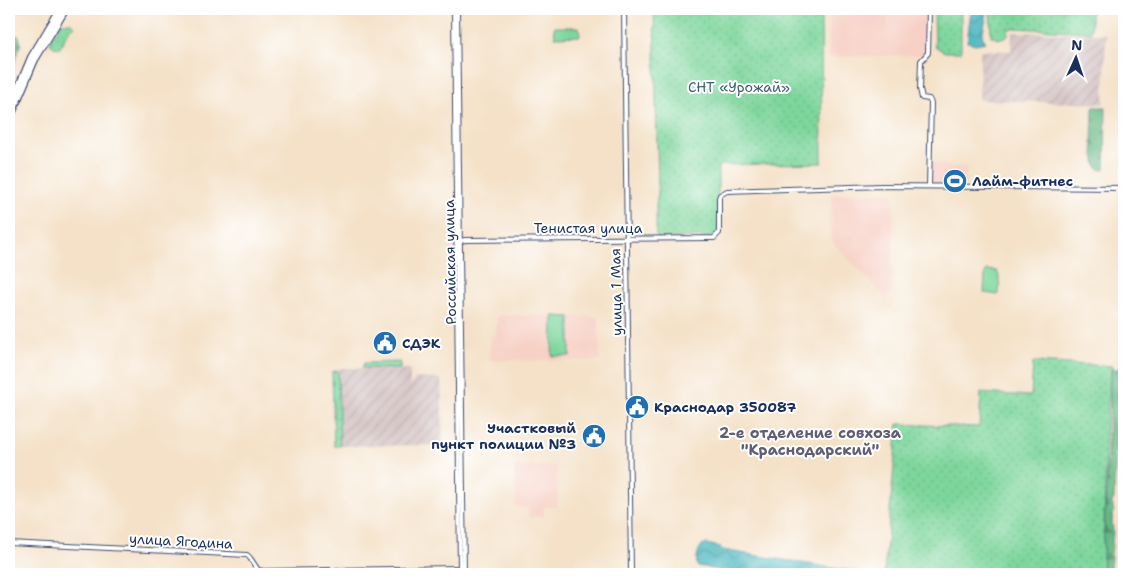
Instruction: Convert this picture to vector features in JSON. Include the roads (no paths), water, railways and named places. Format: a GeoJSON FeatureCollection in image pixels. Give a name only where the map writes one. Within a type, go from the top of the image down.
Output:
{"type":"FeatureCollection","features":[{"type":"Feature","properties":{"kind":"highway"},"geometry":{"type":"LineString","coordinates":[[9,109],[32,57],[60,9]]}},
{"type":"Feature","properties":{"kind":"highway"},"geometry":{"type":"LineString","coordinates":[[9,121],[35,60],[66,9]]}},
{"type":"Feature","properties":{"kind":"street","name":"Российская улица"},"geometry":{"type":"LineString","coordinates":[[456,9],[462,568],[460,574]]}},
{"type":"Feature","properties":{"kind":"street","name":"улица 1 Мая"},"geometry":{"type":"LineString","coordinates":[[624,9],[630,574]]}},
{"type":"Feature","properties":{"kind":"street"},"geometry":{"type":"LineString","coordinates":[[929,9],[928,53],[921,61],[920,89],[922,98],[931,102],[929,186],[1124,188]]}},
{"type":"Feature","properties":{"kind":"street","name":"Тенистая улица"},"geometry":{"type":"LineString","coordinates":[[459,241],[627,238],[712,239],[719,235],[719,198],[722,193],[727,191],[929,186]]}},
{"type":"Feature","properties":{"kind":"street","name":"Российская улица"},"geometry":{"type":"LineString","coordinates":[[459,241],[460,560],[464,574]]}},
{"type":"Feature","properties":{"kind":"street","name":"улица Ягодина"},"geometry":{"type":"LineString","coordinates":[[9,543],[246,555],[258,570],[263,571],[462,568]]}},
{"type":"Feature","properties":{"kind":"street"},"geometry":{"type":"LineString","coordinates":[[460,560],[453,568],[460,574]]}},
{"type":"Feature","properties":{"kind":"water"},"geometry":{"type":"Polygon","coordinates":[[[971,9],[985,9],[986,18],[982,36],[986,42],[976,44],[967,42],[971,9]]]}},
{"type":"Feature","properties":{"kind":"water"},"geometry":{"type":"Polygon","coordinates":[[[707,544],[720,547],[723,550],[870,574],[740,574],[697,566],[699,550],[702,545],[707,544]]]}},
{"type":"Feature","properties":{"kind":"place","name":"Лайм-фитнес"},"geometry":{"type":"Point","coordinates":[955,181]}},
{"type":"Feature","properties":{"kind":"place","name":"СДЭК"},"geometry":{"type":"Point","coordinates":[385,343]}},
{"type":"Feature","properties":{"kind":"place","name":"Краснодар 350087"},"geometry":{"type":"Point","coordinates":[637,407]}},
{"type":"Feature","properties":{"kind":"place","name":"Участковый пункт полиции №3"},"geometry":{"type":"Point","coordinates":[594,436]}},
{"type":"Feature","properties":{"kind":"district","name":"2-е отделение совхоза \"Краснодарский\""},"geometry":{"type":"Point","coordinates":[810,442]}},
{"type":"Feature","properties":{"kind":"park label","name":"СНТ «Урожай»"},"geometry":{"type":"Point","coordinates":[739,87]}}]}
